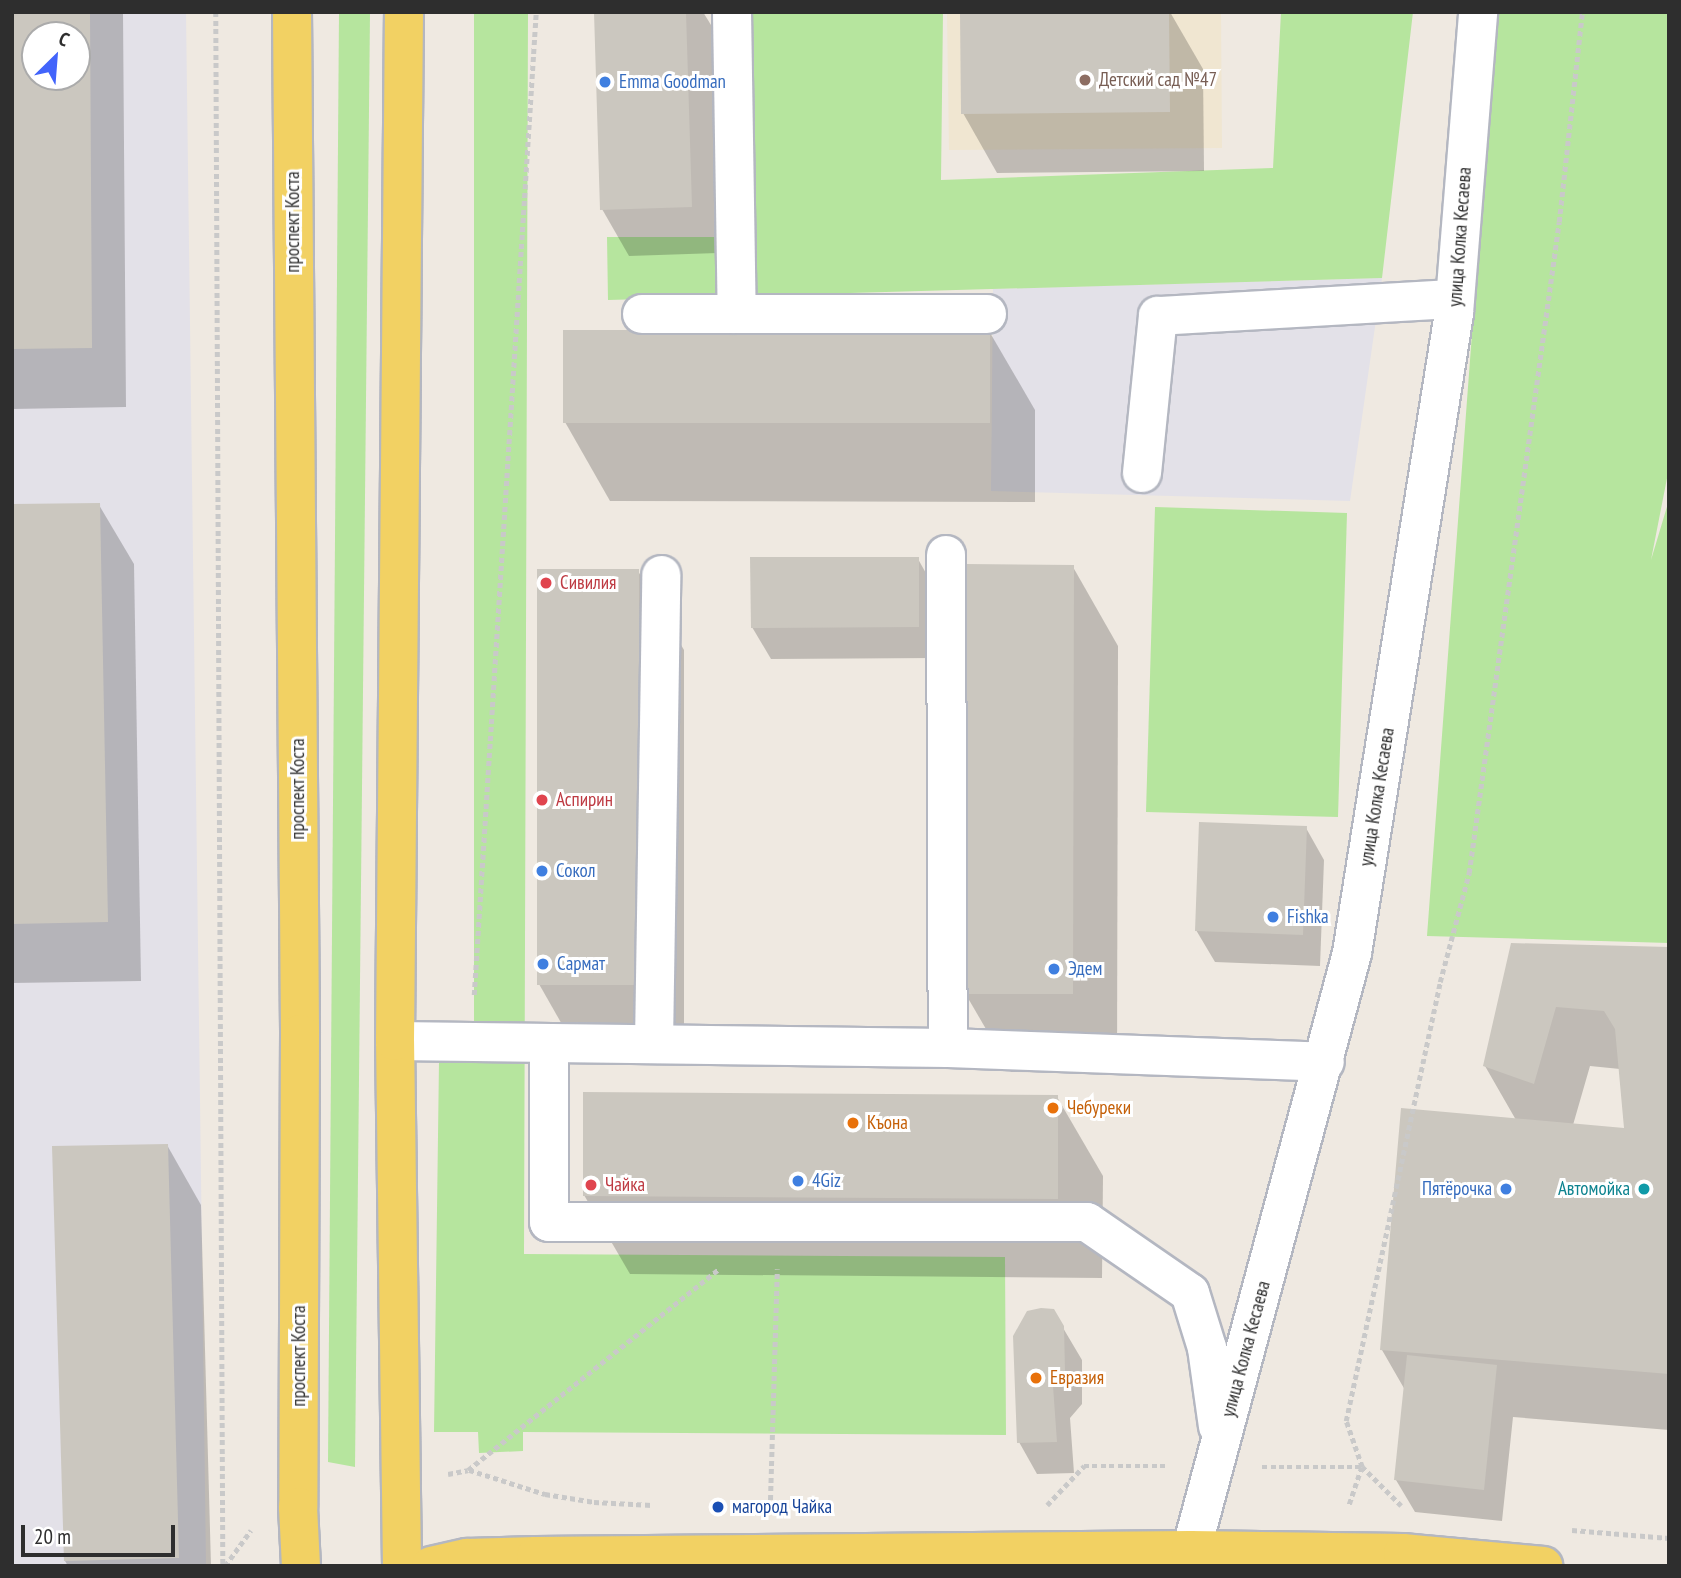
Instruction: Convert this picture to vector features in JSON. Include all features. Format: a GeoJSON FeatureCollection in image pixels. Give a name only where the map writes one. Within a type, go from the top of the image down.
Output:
{"type":"FeatureCollection","features":[{"type":"Feature","properties":{"kind":"main road","name":"проспект Коста"},"geometry":{"type":"LineString","coordinates":[[292,12],[300,1020],[301,1566]]}},
{"type":"Feature","properties":{"kind":"main road"},"geometry":{"type":"LineString","coordinates":[[402,1566],[395,1041],[404,12]]}},
{"type":"Feature","properties":{"kind":"main road"},"geometry":{"type":"LineString","coordinates":[[299,1512],[325,1566]]}},
{"type":"Feature","properties":{"kind":"main road"},"geometry":{"type":"LineString","coordinates":[[431,1566],[467,1558],[536,1556],[1189,1558],[1332,1552],[1403,1553],[1544,1566]]}},
{"type":"Feature","properties":{"kind":"street"},"geometry":{"type":"LineString","coordinates":[[732,12],[737,314]]}},
{"type":"Feature","properties":{"kind":"street","name":"улица Колка Кесаева"},"geometry":{"type":"LineString","coordinates":[[1189,1558],[1325,1062],[1352,953],[1455,299],[1478,12]]}},
{"type":"Feature","properties":{"kind":"street"},"geometry":{"type":"LineString","coordinates":[[1142,473],[1158,316],[1455,299]]}},
{"type":"Feature","properties":{"kind":"street"},"geometry":{"type":"LineString","coordinates":[[642,314],[987,314]]}},
{"type":"Feature","properties":{"kind":"street"},"geometry":{"type":"LineString","coordinates":[[946,555],[948,1048]]}},
{"type":"Feature","properties":{"kind":"street"},"geometry":{"type":"LineString","coordinates":[[654,1044],[661,575]]}},
{"type":"Feature","properties":{"kind":"street"},"geometry":{"type":"LineString","coordinates":[[395,1041],[948,1048],[1325,1062]]}},
{"type":"Feature","properties":{"kind":"street"},"geometry":{"type":"LineString","coordinates":[[549,1043],[550,1222],[1087,1222],[1190,1293],[1207,1348],[1217,1455]]}},
{"type":"Feature","properties":{"kind":"path"},"geometry":{"type":"LineString","coordinates":[[216,12],[224,1566]]}},
{"type":"Feature","properties":{"kind":"path"},"geometry":{"type":"LineString","coordinates":[[474,999],[536,12]]}},
{"type":"Feature","properties":{"kind":"path"},"geometry":{"type":"LineString","coordinates":[[1414,1509],[1401,1506],[1362,1467],[1346,1421],[1440,982],[1469,873],[1559,222],[1582,12]]}},
{"type":"Feature","properties":{"kind":"path"},"geometry":{"type":"LineString","coordinates":[[401,1485],[468,1470],[779,1222]]}},
{"type":"Feature","properties":{"kind":"path"},"geometry":{"type":"LineString","coordinates":[[779,1222],[769,1511],[783,1512]]}},
{"type":"Feature","properties":{"kind":"path"},"geometry":{"type":"LineString","coordinates":[[1037,1515],[1083,1466],[1217,1455],[1362,1467]]}},
{"type":"Feature","properties":{"kind":"path"},"geometry":{"type":"LineString","coordinates":[[1332,1552],[1362,1467]]}},
{"type":"Feature","properties":{"kind":"path"},"geometry":{"type":"LineString","coordinates":[[468,1470],[545,1494],[594,1502],[661,1506]]}},
{"type":"Feature","properties":{"kind":"path"},"geometry":{"type":"LineString","coordinates":[[224,1566],[261,1516],[299,1512]]}},
{"type":"Feature","properties":{"kind":"path"},"geometry":{"type":"LineString","coordinates":[[1559,1529],[1669,1538]]}},
{"type":"Feature","properties":{"kind":"shaded area"},"geometry":{"type":"Polygon","coordinates":[[[12,12],[186,12],[206,1566],[12,1566],[12,12]]]}},
{"type":"Feature","properties":{"kind":"shaded area","name":"Детский сад №47"},"geometry":{"type":"Polygon","coordinates":[[[947,12],[1221,12],[1222,148],[949,150],[947,12]]]}},
{"type":"Feature","properties":{"kind":"shaded area"},"geometry":{"type":"Polygon","coordinates":[[[1382,278],[1350,501],[991,491],[993,289],[1382,278]]]}},
{"type":"Feature","properties":{"kind":"green space"},"geometry":{"type":"Polygon","coordinates":[[[339,12],[370,12],[355,1467],[328,1462],[339,12]]]}},
{"type":"Feature","properties":{"kind":"green space"},"geometry":{"type":"Polygon","coordinates":[[[474,12],[528,12],[524,1254],[1005,1257],[1006,1435],[523,1432],[523,1451],[479,1453],[478,1432],[434,1432],[439,1061],[474,1061],[474,12]]]}},
{"type":"Feature","properties":{"kind":"green space"},"geometry":{"type":"Polygon","coordinates":[[[753,12],[943,12],[941,180],[1273,168],[1281,12],[1413,12],[1382,278],[608,300],[607,237],[743,237],[753,12]]]}},
{"type":"Feature","properties":{"kind":"green space"},"geometry":{"type":"Polygon","coordinates":[[[1496,12],[1669,12],[1669,468],[1651,560],[1669,500],[1669,943],[1427,936],[1496,12]]]}},
{"type":"Feature","properties":{"kind":"green space"},"geometry":{"type":"Polygon","coordinates":[[[1155,507],[1347,513],[1338,817],[1146,812],[1155,507]]]}},
{"type":"Feature","properties":{"kind":"building"},"geometry":{"type":"Polygon","coordinates":[[[12,12],[90,12],[90,21],[21,21],[21,91],[90,91],[92,348],[12,349],[12,12]]]}},
{"type":"Feature","properties":{"kind":"building"},"geometry":{"type":"Polygon","coordinates":[[[594,12],[686,12],[692,207],[600,210],[594,12]]]}},
{"type":"Feature","properties":{"kind":"building"},"geometry":{"type":"Polygon","coordinates":[[[1169,12],[1170,112],[961,114],[960,14],[1169,12]]]}},
{"type":"Feature","properties":{"kind":"building"},"geometry":{"type":"Polygon","coordinates":[[[563,330],[990,330],[990,423],[563,423],[563,330]]]}},
{"type":"Feature","properties":{"kind":"building"},"geometry":{"type":"Polygon","coordinates":[[[100,503],[108,922],[12,924],[12,504],[100,503]]]}},
{"type":"Feature","properties":{"kind":"building"},"geometry":{"type":"Polygon","coordinates":[[[750,557],[919,557],[919,627],[751,628],[750,557]]]}},
{"type":"Feature","properties":{"kind":"building"},"geometry":{"type":"Polygon","coordinates":[[[965,564],[1074,565],[1073,994],[964,994],[965,564]]]}},
{"type":"Feature","properties":{"kind":"building"},"geometry":{"type":"Polygon","coordinates":[[[537,569],[639,569],[639,985],[537,985],[537,569]]]}},
{"type":"Feature","properties":{"kind":"building"},"geometry":{"type":"Polygon","coordinates":[[[1199,822],[1307,826],[1303,935],[1195,931],[1199,822]]]}},
{"type":"Feature","properties":{"kind":"building","name":"Пятёрочка"},"geometry":{"type":"Polygon","coordinates":[[[1511,943],[1669,947],[1669,1374],[1380,1350],[1401,1108],[1624,1128],[1615,1029],[1604,1011],[1556,1007],[1534,1084],[1483,1066],[1511,943]]]}},
{"type":"Feature","properties":{"kind":"building"},"geometry":{"type":"Polygon","coordinates":[[[583,1092],[1058,1095],[1058,1199],[583,1196],[583,1092]]]}},
{"type":"Feature","properties":{"kind":"building"},"geometry":{"type":"Polygon","coordinates":[[[168,1144],[179,1558],[64,1561],[52,1146],[168,1144]]]}},
{"type":"Feature","properties":{"kind":"building","name":"Евразия"},"geometry":{"type":"Polygon","coordinates":[[[1054,1309],[1064,1326],[1065,1371],[1053,1386],[1057,1442],[1017,1443],[1013,1336],[1027,1311],[1054,1309]]]}},
{"type":"Feature","properties":{"kind":"building"},"geometry":{"type":"Polygon","coordinates":[[[1407,1355],[1497,1365],[1484,1490],[1394,1480],[1407,1355]]]}},
{"type":"Feature","properties":{"kind":"place","name":"Детский сад №47"},"geometry":{"type":"Point","coordinates":[1085,80]}},
{"type":"Feature","properties":{"kind":"place","name":"Emma Goodman"},"geometry":{"type":"Point","coordinates":[605,82]}},
{"type":"Feature","properties":{"kind":"place","name":"Сивилия"},"geometry":{"type":"Point","coordinates":[546,583]}},
{"type":"Feature","properties":{"kind":"place","name":"Аспирин"},"geometry":{"type":"Point","coordinates":[542,800]}},
{"type":"Feature","properties":{"kind":"place","name":"Сокол"},"geometry":{"type":"Point","coordinates":[542,871]}},
{"type":"Feature","properties":{"kind":"place","name":"Fishka"},"geometry":{"type":"Point","coordinates":[1273,917]}},
{"type":"Feature","properties":{"kind":"place","name":"Сармат"},"geometry":{"type":"Point","coordinates":[543,964]}},
{"type":"Feature","properties":{"kind":"place","name":"Эдем"},"geometry":{"type":"Point","coordinates":[1054,969]}},
{"type":"Feature","properties":{"kind":"place","name":"Чебуреки"},"geometry":{"type":"Point","coordinates":[1053,1108]}},
{"type":"Feature","properties":{"kind":"place","name":"Къона"},"geometry":{"type":"Point","coordinates":[853,1123]}},
{"type":"Feature","properties":{"kind":"place","name":"4Giz"},"geometry":{"type":"Point","coordinates":[798,1181]}},
{"type":"Feature","properties":{"kind":"place","name":"Чайка"},"geometry":{"type":"Point","coordinates":[591,1185]}},
{"type":"Feature","properties":{"kind":"place","name":"Пятёрочка"},"geometry":{"type":"Point","coordinates":[1506,1189]}},
{"type":"Feature","properties":{"kind":"place","name":"Автомойка"},"geometry":{"type":"Point","coordinates":[1644,1189]}},
{"type":"Feature","properties":{"kind":"place","name":"Евразия"},"geometry":{"type":"Point","coordinates":[1036,1378]}},
{"type":"Feature","properties":{"kind":"place","name":"магород Чайка"},"geometry":{"type":"Point","coordinates":[718,1507]}}]}
